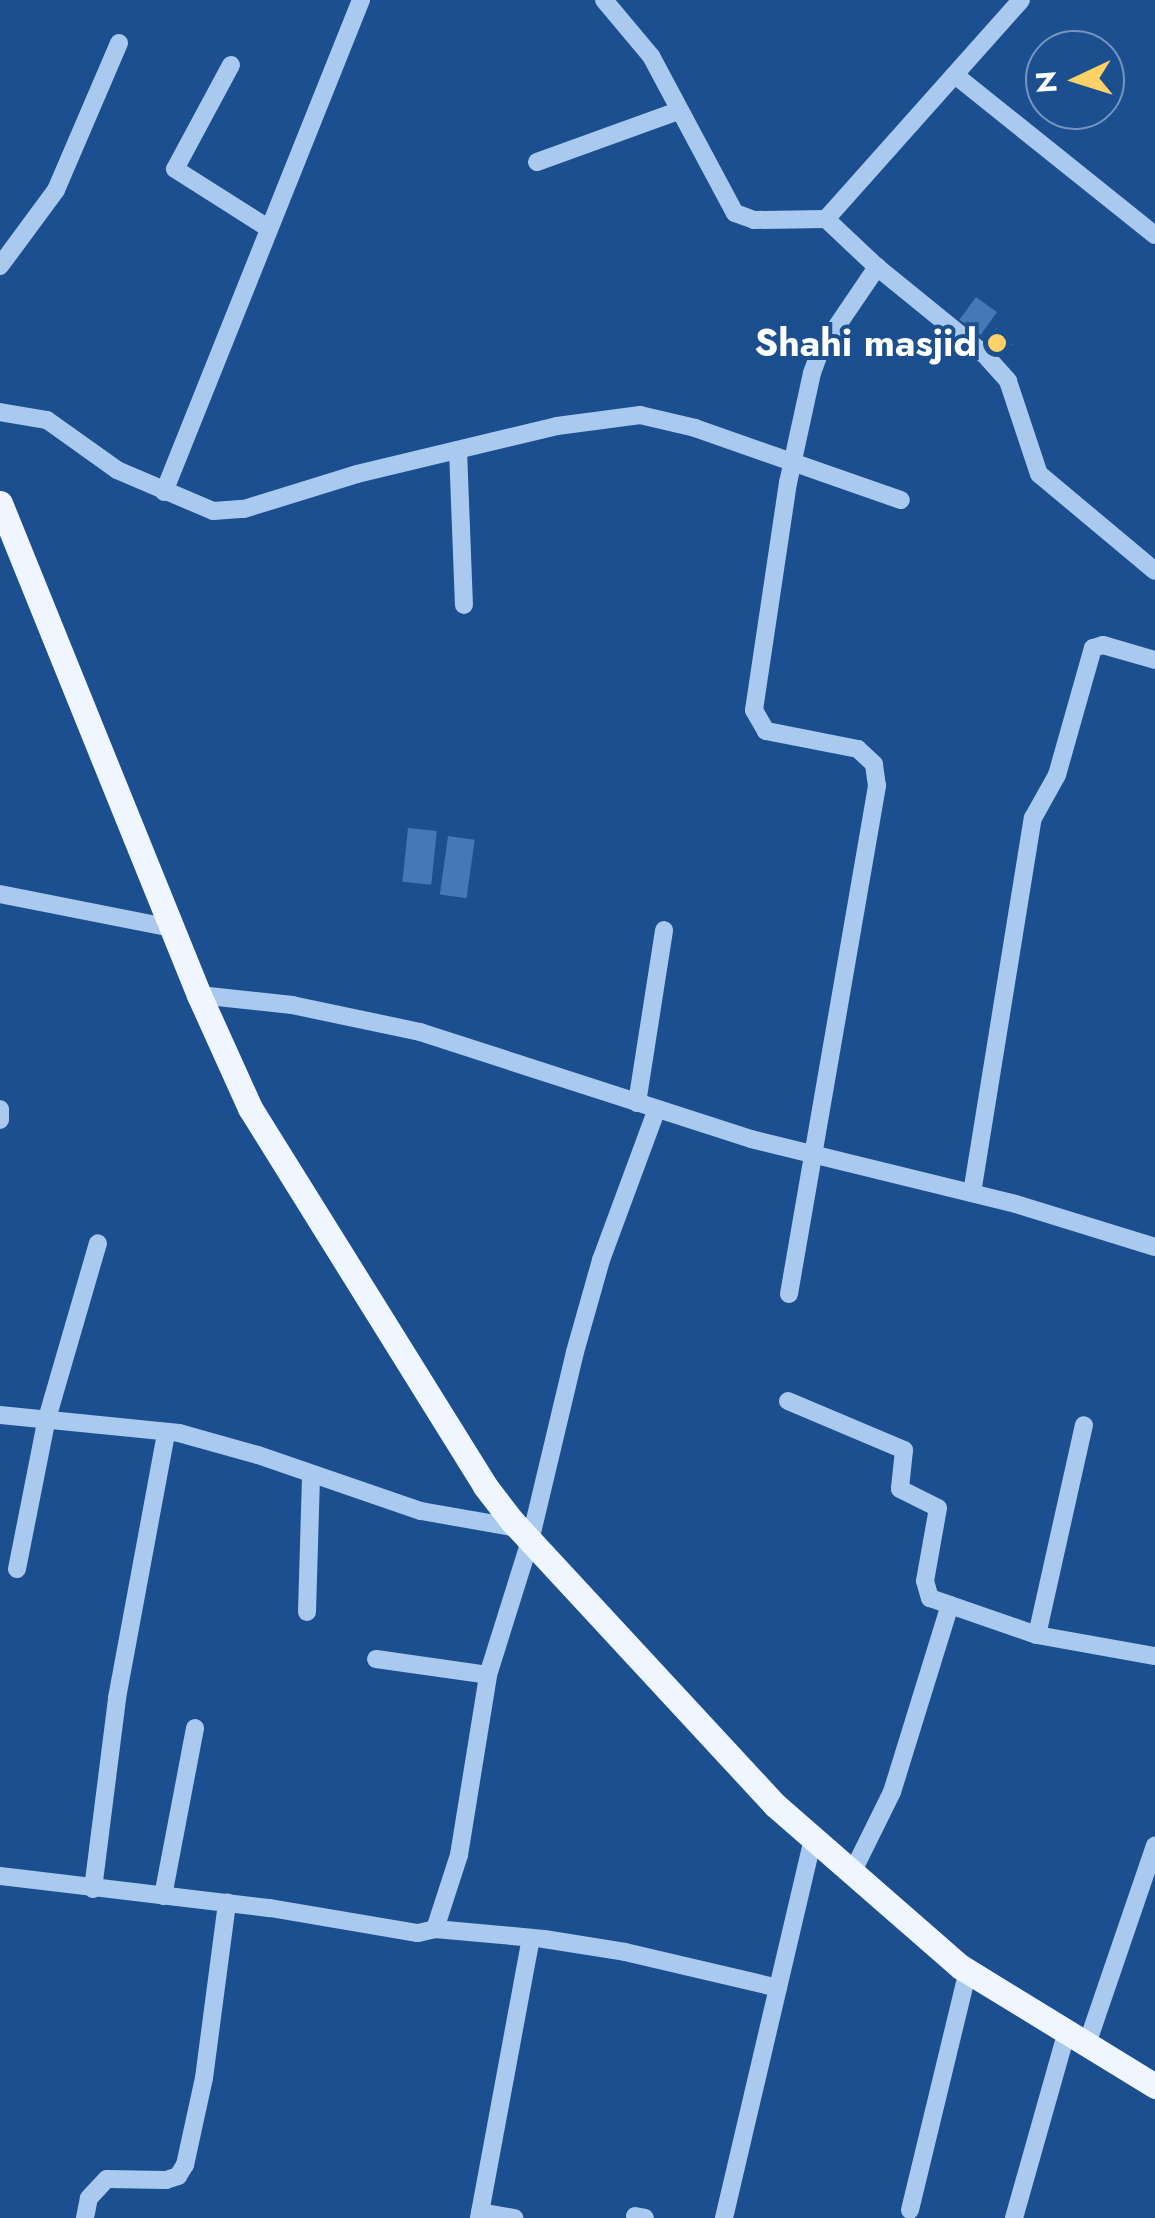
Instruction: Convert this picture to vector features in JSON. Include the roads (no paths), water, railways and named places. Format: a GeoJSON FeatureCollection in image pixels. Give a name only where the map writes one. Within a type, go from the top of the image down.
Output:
{"type":"FeatureCollection","features":[{"type":"Feature","properties":{"kind":"main road"},"geometry":{"type":"LineString","coordinates":[[2,509],[199,995],[250,1108],[475,1471],[524,1534],[775,1806],[968,1971],[1155,2086]]}},
{"type":"Feature","properties":{"kind":"street"},"geometry":{"type":"LineString","coordinates":[[164,492],[360,0]]}},
{"type":"Feature","properties":{"kind":"street"},"geometry":{"type":"LineString","coordinates":[[604,0],[651,56],[735,214],[754,220],[826,219],[877,268],[984,354],[1008,381],[1040,474],[1155,571]]}},
{"type":"Feature","properties":{"kind":"street"},"geometry":{"type":"LineString","coordinates":[[826,219],[1021,0]]}},
{"type":"Feature","properties":{"kind":"street"},"geometry":{"type":"LineString","coordinates":[[0,266],[56,190],[118,43]]}},
{"type":"Feature","properties":{"kind":"street"},"geometry":{"type":"LineString","coordinates":[[231,65],[175,169],[268,228]]}},
{"type":"Feature","properties":{"kind":"street"},"geometry":{"type":"LineString","coordinates":[[954,75],[1155,235]]}},
{"type":"Feature","properties":{"kind":"street"},"geometry":{"type":"LineString","coordinates":[[536,162],[678,111]]}},
{"type":"Feature","properties":{"kind":"street"},"geometry":{"type":"LineString","coordinates":[[789,1294],[878,786],[874,764],[858,750],[766,732],[754,710],[792,465],[820,352],[877,268]]}},
{"type":"Feature","properties":{"kind":"street"},"geometry":{"type":"LineString","coordinates":[[0,412],[47,420],[118,470],[213,511],[244,509],[357,474],[557,426],[640,415],[695,428],[901,500]]}},
{"type":"Feature","properties":{"kind":"street"},"geometry":{"type":"LineString","coordinates":[[458,450],[464,605]]}},
{"type":"Feature","properties":{"kind":"street"},"geometry":{"type":"LineString","coordinates":[[972,1193],[1033,818],[1052,787],[1093,648],[1103,645],[1155,660]]}},
{"type":"Feature","properties":{"kind":"street"},"geometry":{"type":"LineString","coordinates":[[0,894],[172,928]]}},
{"type":"Feature","properties":{"kind":"street"},"geometry":{"type":"LineString","coordinates":[[637,1103],[664,930]]}},
{"type":"Feature","properties":{"kind":"street"},"geometry":{"type":"LineString","coordinates":[[199,995],[292,1005],[420,1032],[637,1103],[814,1154],[972,1193],[1155,1247]]}},
{"type":"Feature","properties":{"kind":"street"},"geometry":{"type":"LineString","coordinates":[[435,1930],[459,1855],[488,1675],[524,1534],[601,1260],[658,1109]]}},
{"type":"Feature","properties":{"kind":"street"},"geometry":{"type":"LineString","coordinates":[[0,1110],[0,1120]]}},
{"type":"Feature","properties":{"kind":"street"},"geometry":{"type":"LineString","coordinates":[[18,1569],[46,1422],[98,1243]]}},
{"type":"Feature","properties":{"kind":"street"},"geometry":{"type":"LineString","coordinates":[[788,1401],[904,1450],[900,1489],[938,1508],[924,1589],[930,1598],[1038,1636],[1155,1656]]}},
{"type":"Feature","properties":{"kind":"street"},"geometry":{"type":"LineString","coordinates":[[0,1415],[166,1433],[258,1454],[421,1511],[524,1534]]}},
{"type":"Feature","properties":{"kind":"street"},"geometry":{"type":"LineString","coordinates":[[1038,1636],[1084,1425]]}},
{"type":"Feature","properties":{"kind":"street"},"geometry":{"type":"LineString","coordinates":[[93,1890],[116,1698],[166,1433]]}},
{"type":"Feature","properties":{"kind":"street"},"geometry":{"type":"LineString","coordinates":[[306,1612],[311,1475]]}},
{"type":"Feature","properties":{"kind":"street"},"geometry":{"type":"LineString","coordinates":[[852,1872],[892,1792],[950,1605]]}},
{"type":"Feature","properties":{"kind":"street"},"geometry":{"type":"LineString","coordinates":[[376,1659],[488,1675]]}},
{"type":"Feature","properties":{"kind":"street"},"geometry":{"type":"LineString","coordinates":[[163,1896],[195,1728]]}},
{"type":"Feature","properties":{"kind":"street"},"geometry":{"type":"LineString","coordinates":[[724,2218],[813,1838]]}},
{"type":"Feature","properties":{"kind":"street"},"geometry":{"type":"LineString","coordinates":[[1014,2218],[1076,2040],[1155,1846]]}},
{"type":"Feature","properties":{"kind":"street"},"geometry":{"type":"LineString","coordinates":[[0,1876],[227,1903],[418,1933],[435,1930],[531,1938],[624,1952],[778,1988]]}},
{"type":"Feature","properties":{"kind":"street"},"geometry":{"type":"LineString","coordinates":[[85,2218],[89,2198],[107,2179],[166,2180],[178,2176],[185,2166],[204,2078],[227,1903]]}},
{"type":"Feature","properties":{"kind":"street"},"geometry":{"type":"LineString","coordinates":[[514,2218],[480,2215],[531,1938]]}},
{"type":"Feature","properties":{"kind":"street"},"geometry":{"type":"LineString","coordinates":[[910,2210],[968,1971]]}},
{"type":"Feature","properties":{"kind":"place","name":"Shahi masjid"},"geometry":{"type":"Point","coordinates":[997,343]}}]}
